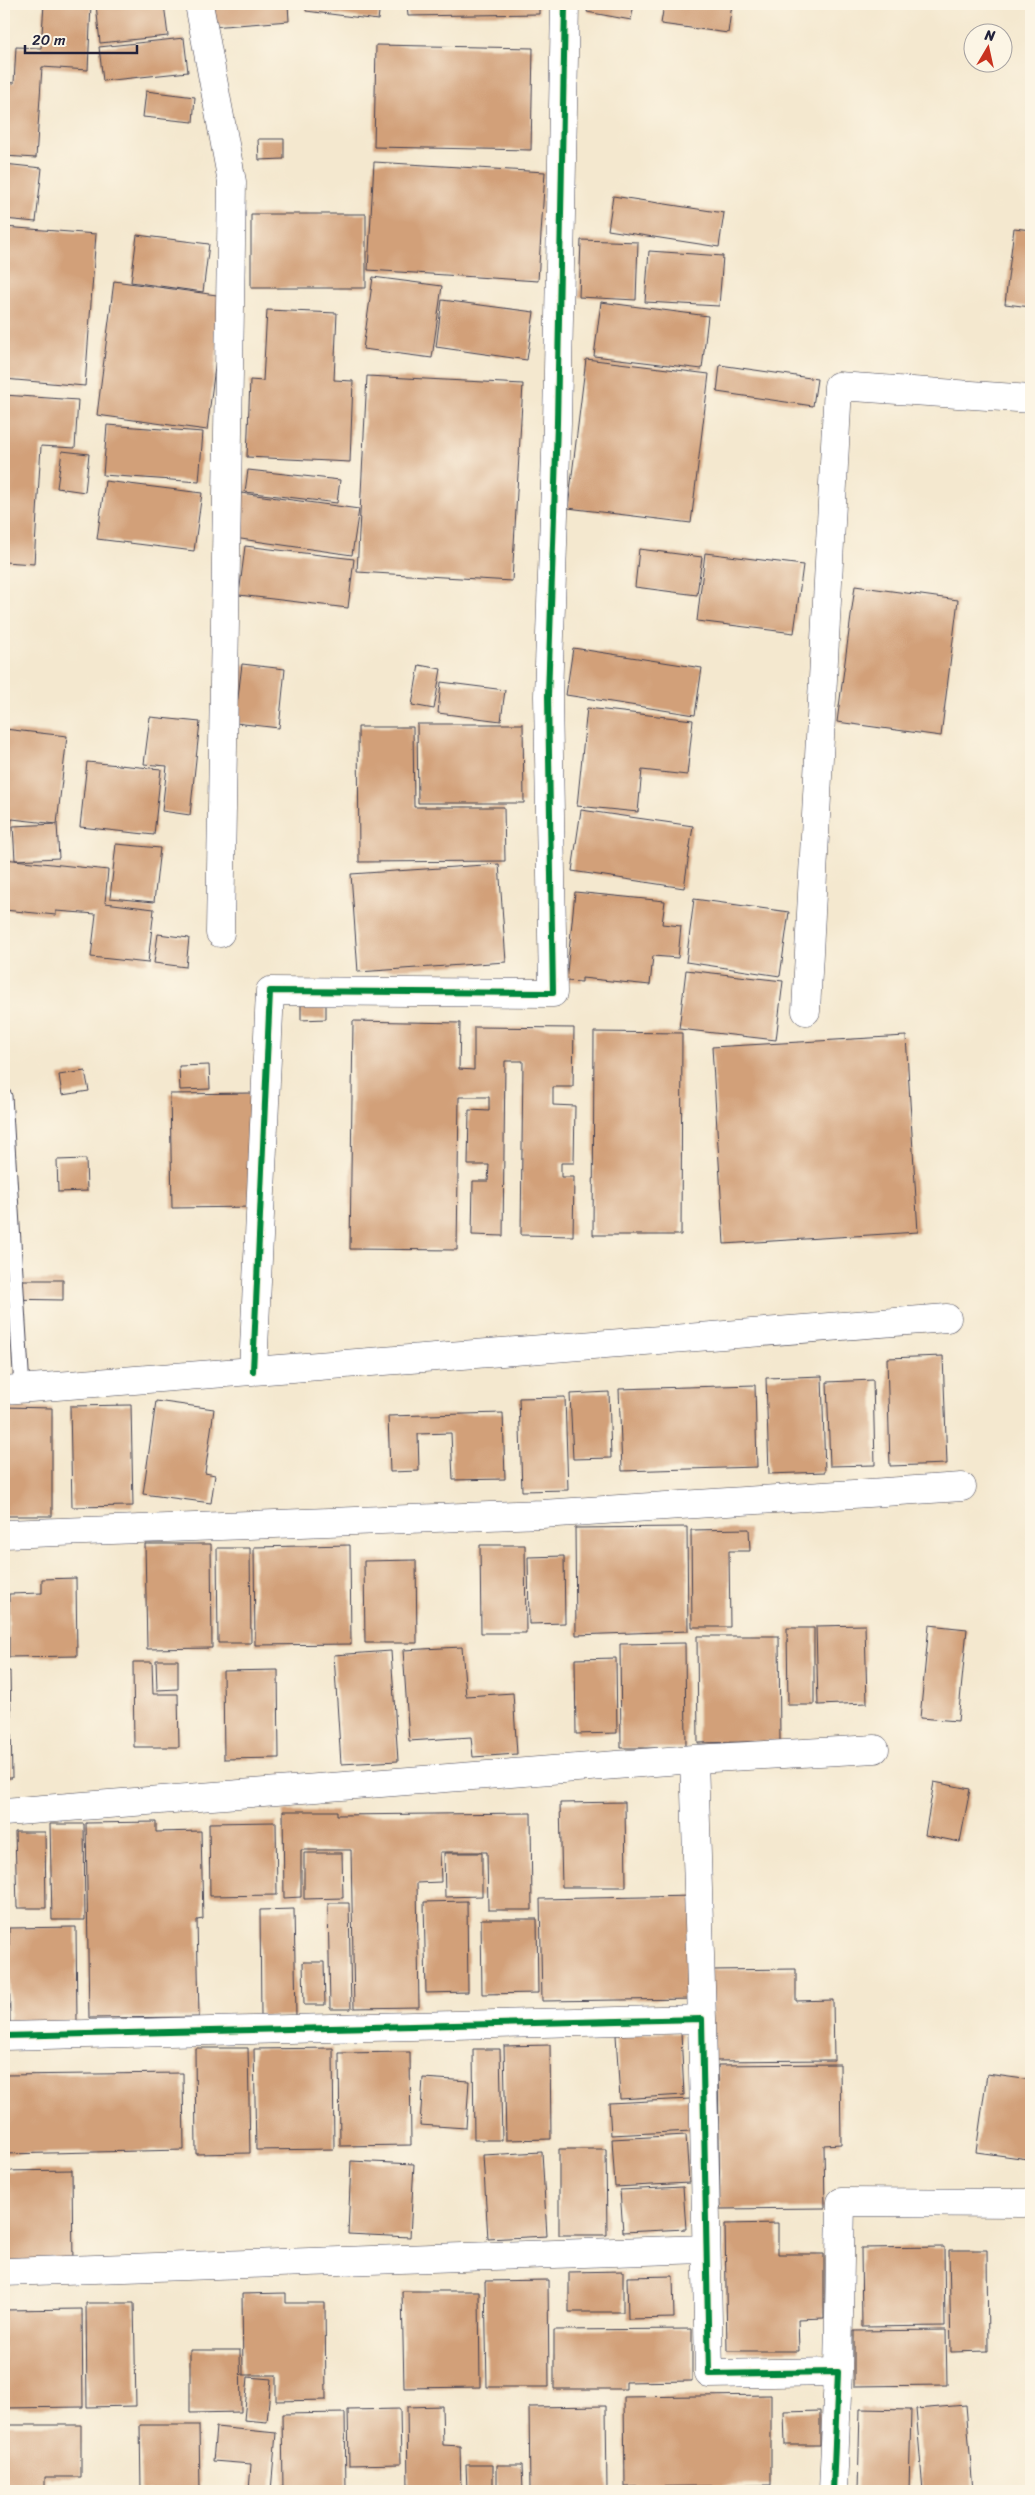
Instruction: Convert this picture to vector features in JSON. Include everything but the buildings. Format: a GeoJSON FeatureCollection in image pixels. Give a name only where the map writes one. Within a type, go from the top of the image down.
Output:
{"type":"FeatureCollection","features":[{"type":"Feature","properties":{"kind":"street"},"geometry":{"type":"LineString","coordinates":[[199,4],[232,182],[220,934]]}},
{"type":"Feature","properties":{"kind":"street"},"geometry":{"type":"LineString","coordinates":[[253,1371],[270,991],[553,993],[548,696],[557,423],[565,4]]}},
{"type":"Feature","properties":{"kind":"street"},"geometry":{"type":"LineString","coordinates":[[806,1011],[838,386],[1031,399]]}},
{"type":"Feature","properties":{"kind":"street"},"geometry":{"type":"LineString","coordinates":[[13,1389],[947,1318]]}},
{"type":"Feature","properties":{"kind":"street"},"geometry":{"type":"LineString","coordinates":[[4,1534],[542,1514],[962,1487]]}},
{"type":"Feature","properties":{"kind":"street"},"geometry":{"type":"LineString","coordinates":[[4,1812],[694,1759],[875,1749]]}},
{"type":"Feature","properties":{"kind":"street"},"geometry":{"type":"LineString","coordinates":[[694,1759],[702,2019],[705,2249],[709,2374],[838,2372]]}},
{"type":"Feature","properties":{"kind":"street"},"geometry":{"type":"LineString","coordinates":[[4,2036],[702,2019]]}},
{"type":"Feature","properties":{"kind":"street"},"geometry":{"type":"LineString","coordinates":[[833,2491],[838,2372],[841,2202],[1031,2203]]}},
{"type":"Feature","properties":{"kind":"street"},"geometry":{"type":"LineString","coordinates":[[4,2272],[705,2249]]}},
{"type":"Feature","properties":{"kind":"lane"},"geometry":{"type":"LineString","coordinates":[[4,1096],[13,1389]]}},
{"type":"Feature","properties":{"kind":"cycle path"},"geometry":{"type":"LineString","coordinates":[[253,1371],[270,991],[553,993],[548,696],[557,423],[565,4]]}},
{"type":"Feature","properties":{"kind":"cycle path"},"geometry":{"type":"LineString","coordinates":[[4,2036],[702,2019],[709,2374],[838,2372],[833,2491]]}}]}
